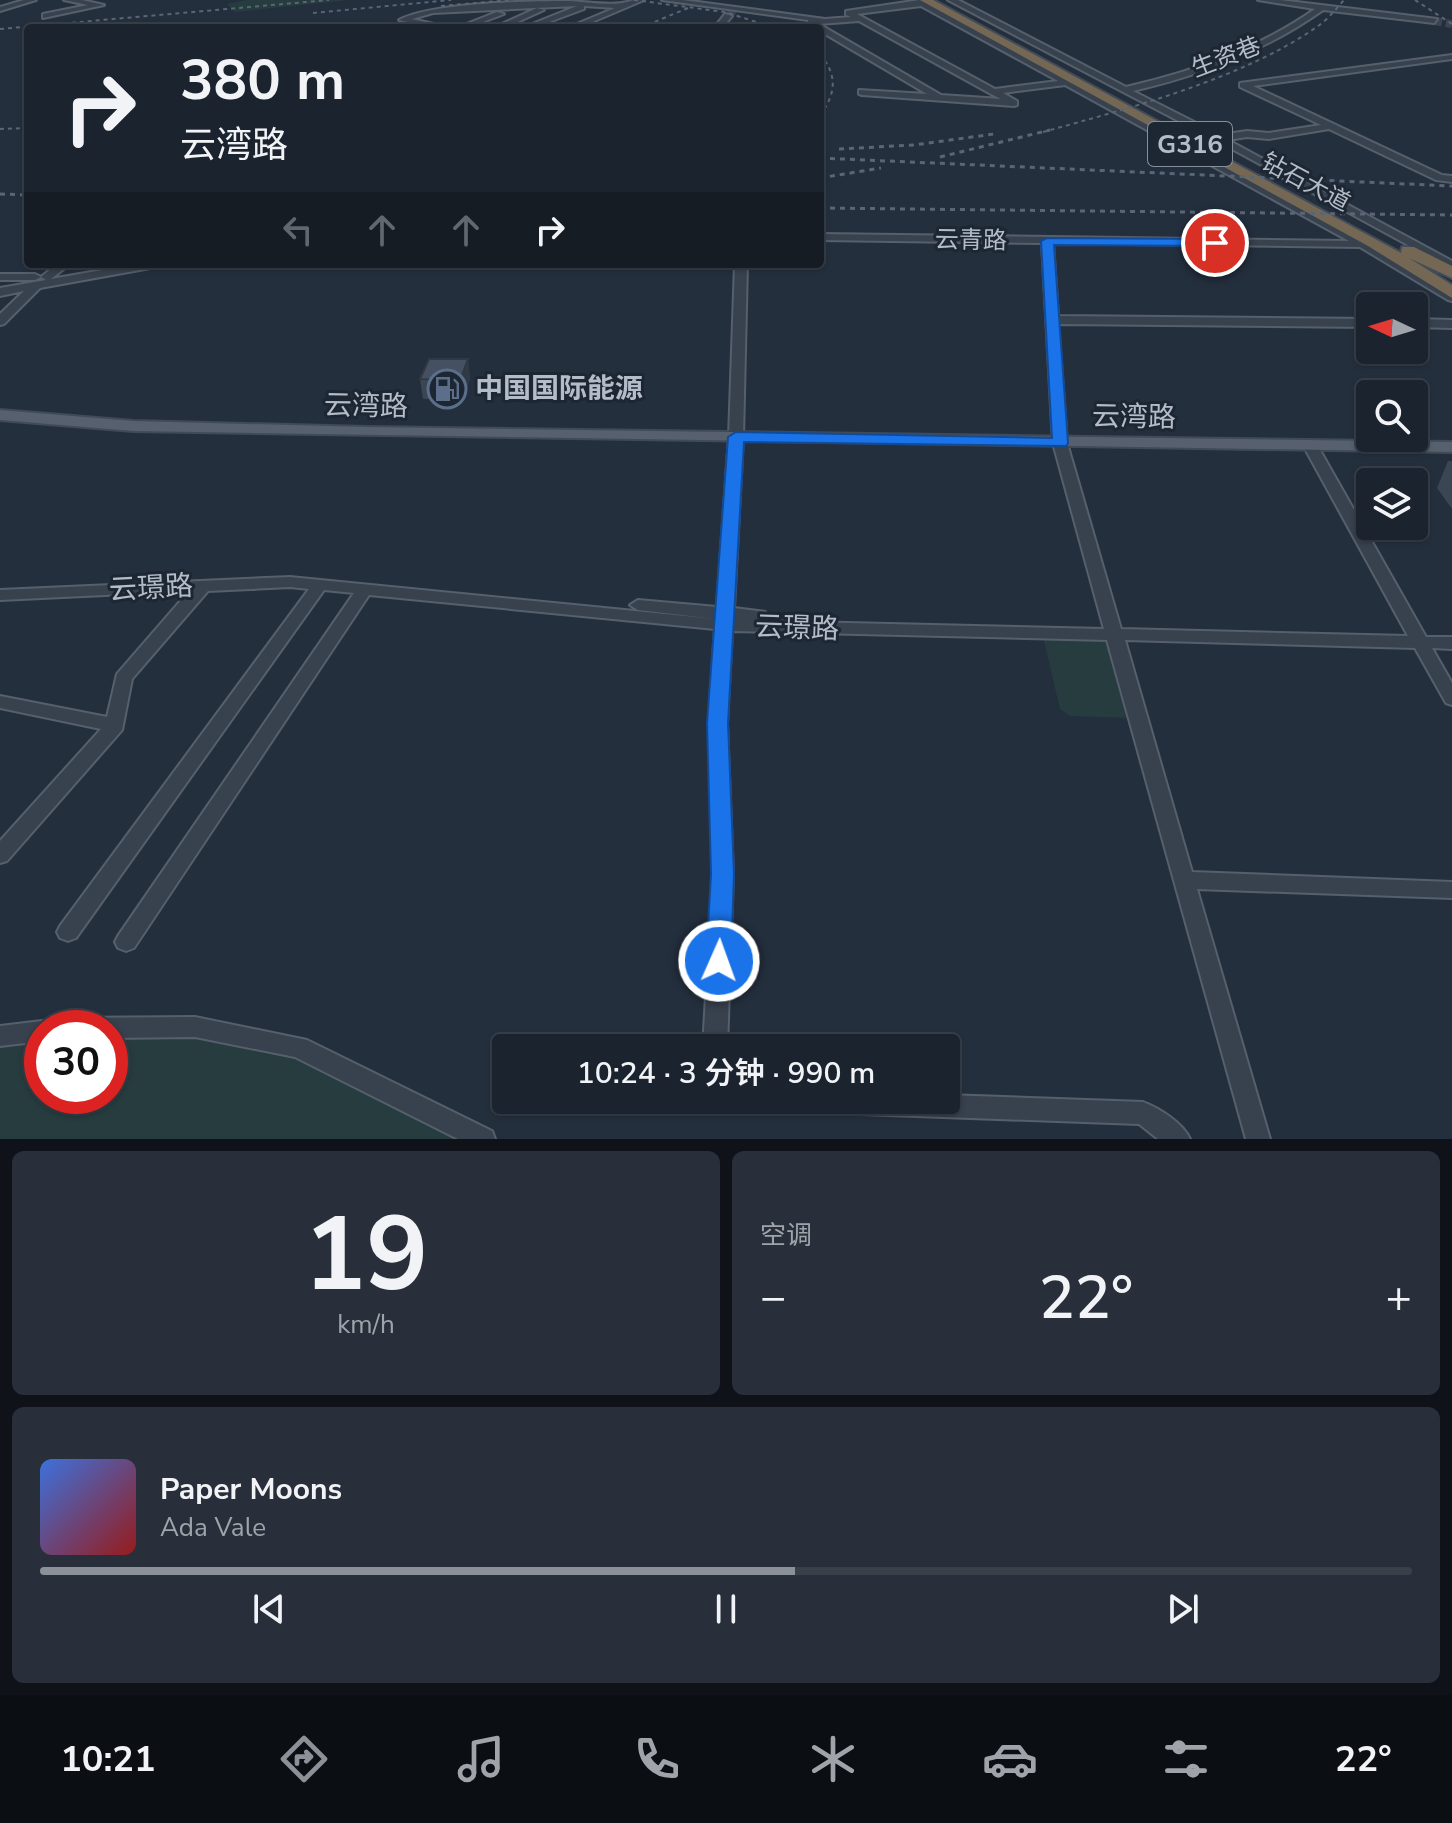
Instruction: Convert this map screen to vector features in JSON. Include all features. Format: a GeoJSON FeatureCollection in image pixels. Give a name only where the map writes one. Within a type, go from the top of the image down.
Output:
{"type":"FeatureCollection","features":[{"type":"Feature","properties":{"kind":"highway","name":"钻石大道"},"geometry":{"type":"LineString","coordinates":[[941,0],[1213,143],[1452,291]]}},
{"type":"Feature","properties":{"kind":"highway","name":"钻石大道"},"geometry":{"type":"LineString","coordinates":[[921,1],[1373,242]]}},
{"type":"Feature","properties":{"kind":"highway"},"geometry":{"type":"LineString","coordinates":[[1373,242],[1411,262],[1452,291]]}},
{"type":"Feature","properties":{"kind":"highway"},"geometry":{"type":"LineString","coordinates":[[1373,242],[1452,275]]}},
{"type":"Feature","properties":{"kind":"main road","name":"云湾路"},"geometry":{"type":"LineString","coordinates":[[0,406],[132,415],[736,432]]}},
{"type":"Feature","properties":{"kind":"main road","name":"云湾路"},"geometry":{"type":"LineString","coordinates":[[0,415],[133,426],[1061,437],[1452,447]]}},
{"type":"Feature","properties":{"kind":"main road","name":"云湾路"},"geometry":{"type":"LineString","coordinates":[[1061,437],[1356,435]]}},
{"type":"Feature","properties":{"kind":"main road"},"geometry":{"type":"LineString","coordinates":[[1428,436],[1452,437]]}},
{"type":"Feature","properties":{"kind":"street"},"geometry":{"type":"LineString","coordinates":[[0,9],[32,0]]}},
{"type":"Feature","properties":{"kind":"street"},"geometry":{"type":"LineString","coordinates":[[46,16],[100,5],[68,0]]}},
{"type":"Feature","properties":{"kind":"street"},"geometry":{"type":"LineString","coordinates":[[581,24],[640,0]]}},
{"type":"Feature","properties":{"kind":"street"},"geometry":{"type":"LineString","coordinates":[[666,0],[732,12],[832,21]]}},
{"type":"Feature","properties":{"kind":"street"},"geometry":{"type":"LineString","coordinates":[[722,24],[747,0]]}},
{"type":"Feature","properties":{"kind":"street"},"geometry":{"type":"LineString","coordinates":[[952,0],[1124,90],[1213,143],[1235,147],[1452,266]]}},
{"type":"Feature","properties":{"kind":"street"},"geometry":{"type":"LineString","coordinates":[[1265,0],[1434,21]]}},
{"type":"Feature","properties":{"kind":"street"},"geometry":{"type":"LineString","coordinates":[[862,92],[1014,103],[849,13],[921,1]]}},
{"type":"Feature","properties":{"kind":"street"},"geometry":{"type":"LineString","coordinates":[[426,24],[403,20],[432,11],[556,4],[625,6]]}},
{"type":"Feature","properties":{"kind":"street"},"geometry":{"type":"LineString","coordinates":[[507,24],[556,4]]}},
{"type":"Feature","properties":{"kind":"street"},"geometry":{"type":"LineString","coordinates":[[536,24],[587,4]]}},
{"type":"Feature","properties":{"kind":"street"},"geometry":{"type":"LineString","coordinates":[[562,24],[608,5]]}},
{"type":"Feature","properties":{"kind":"street"},"geometry":{"type":"LineString","coordinates":[[471,24],[521,6]]}},
{"type":"Feature","properties":{"kind":"street","name":"生资巷"},"geometry":{"type":"LineString","coordinates":[[1124,90],[1236,57],[1278,37],[1321,8]]}},
{"type":"Feature","properties":{"kind":"street"},"geometry":{"type":"LineString","coordinates":[[443,24],[486,9]]}},
{"type":"Feature","properties":{"kind":"street"},"geometry":{"type":"LineString","coordinates":[[814,24],[811,22],[860,19]]}},
{"type":"Feature","properties":{"kind":"street"},"geometry":{"type":"LineString","coordinates":[[824,30],[941,99]]}},
{"type":"Feature","properties":{"kind":"street"},"geometry":{"type":"LineString","coordinates":[[1452,57],[1243,85],[1440,178],[1452,179]]}},
{"type":"Feature","properties":{"kind":"street"},"geometry":{"type":"LineString","coordinates":[[994,92],[1070,82],[1324,223],[1373,242]]}},
{"type":"Feature","properties":{"kind":"street"},"geometry":{"type":"LineString","coordinates":[[1213,143],[1247,134],[1269,136],[1329,127]]}},
{"type":"Feature","properties":{"kind":"street"},"geometry":{"type":"LineString","coordinates":[[1235,147],[1265,142],[1269,136]]}},
{"type":"Feature","properties":{"kind":"street"},"geometry":{"type":"LineString","coordinates":[[1351,212],[1373,242]]}},
{"type":"Feature","properties":{"kind":"street","name":"云青路"},"geometry":{"type":"LineString","coordinates":[[824,237],[1373,242]]}},
{"type":"Feature","properties":{"kind":"street"},"geometry":{"type":"LineString","coordinates":[[1047,241],[1061,437],[1258,1139]]}},
{"type":"Feature","properties":{"kind":"street"},"geometry":{"type":"LineString","coordinates":[[0,321],[59,268]]}},
{"type":"Feature","properties":{"kind":"street"},"geometry":{"type":"LineString","coordinates":[[0,292],[42,281],[129,268]]}},
{"type":"Feature","properties":{"kind":"street"},"geometry":{"type":"LineString","coordinates":[[716,1034],[723,874],[718,723],[736,432],[741,268]]}},
{"type":"Feature","properties":{"kind":"street"},"geometry":{"type":"LineString","coordinates":[[0,277],[42,281]]}},
{"type":"Feature","properties":{"kind":"street"},"geometry":{"type":"LineString","coordinates":[[1053,320],[1356,323]]}},
{"type":"Feature","properties":{"kind":"street"},"geometry":{"type":"LineString","coordinates":[[1428,323],[1452,324]]}},
{"type":"Feature","properties":{"kind":"street"},"geometry":{"type":"LineString","coordinates":[[1310,445],[1452,699]]}},
{"type":"Feature","properties":{"kind":"street","name":"云璟路"},"geometry":{"type":"LineString","coordinates":[[0,586],[296,573],[726,619]]}},
{"type":"Feature","properties":{"kind":"street","name":"云璟路"},"geometry":{"type":"LineString","coordinates":[[0,595],[290,582],[726,619],[1418,638],[1452,635]]}},
{"type":"Feature","properties":{"kind":"street"},"geometry":{"type":"LineString","coordinates":[[68,932],[320,585]]}},
{"type":"Feature","properties":{"kind":"street"},"geometry":{"type":"LineString","coordinates":[[0,855],[115,725],[123,678],[203,586]]}},
{"type":"Feature","properties":{"kind":"street"},"geometry":{"type":"LineString","coordinates":[[126,942],[365,589]]}},
{"type":"Feature","properties":{"kind":"street","name":"云璟路"},"geometry":{"type":"LineString","coordinates":[[1418,638],[1452,643]]}},
{"type":"Feature","properties":{"kind":"street"},"geometry":{"type":"LineString","coordinates":[[0,702],[115,725]]}},
{"type":"Feature","properties":{"kind":"street"},"geometry":{"type":"LineString","coordinates":[[1185,880],[1452,890]]}},
{"type":"Feature","properties":{"kind":"street"},"geometry":{"type":"LineString","coordinates":[[128,1028],[195,1027],[299,1047],[483,1139]]}},
{"type":"Feature","properties":{"kind":"street"},"geometry":{"type":"LineString","coordinates":[[0,1036],[24,1033]]}},
{"type":"Feature","properties":{"kind":"street"},"geometry":{"type":"LineString","coordinates":[[960,1106],[1143,1113],[1178,1139]]}},
{"type":"Feature","properties":{"kind":"green space"},"geometry":{"type":"Polygon","coordinates":[[[247,0],[349,0],[235,12],[227,4],[247,0]]]}},
{"type":"Feature","properties":{"kind":"green space"},"geometry":{"type":"Polygon","coordinates":[[[1049,637],[1111,639],[1133,718],[1070,716],[1060,709],[1044,641],[1049,637]]]}},
{"type":"Feature","properties":{"kind":"green space"},"geometry":{"type":"Polygon","coordinates":[[[195,1027],[299,1047],[483,1139],[0,1139],[0,1036],[24,1033],[24,1114],[128,1114],[128,1028],[195,1027]]]}},
{"type":"Feature","properties":{"kind":"building"},"geometry":{"type":"Polygon","coordinates":[[[429,359],[468,359],[460,380],[420,379],[429,359]]]}},
{"type":"Feature","properties":{"kind":"tunnel"},"geometry":{"type":"LineString","coordinates":[[728,16],[734,10]]}},
{"type":"Feature","properties":{"kind":"tunnel"},"geometry":{"type":"LineString","coordinates":[[1434,21],[1452,24]]}},
{"type":"Feature","properties":{"kind":"railway"},"geometry":{"type":"LineString","coordinates":[[57,24],[329,0]]}},
{"type":"Feature","properties":{"kind":"railway"},"geometry":{"type":"LineString","coordinates":[[313,13],[451,0]]}},
{"type":"Feature","properties":{"kind":"railway"},"geometry":{"type":"LineString","coordinates":[[441,6],[510,0]]}},
{"type":"Feature","properties":{"kind":"railway"},"geometry":{"type":"LineString","coordinates":[[634,0],[725,12],[762,24]]}},
{"type":"Feature","properties":{"kind":"railway"},"geometry":{"type":"LineString","coordinates":[[1043,132],[1186,90],[1222,76],[1289,44],[1318,26],[1344,0]]}},
{"type":"Feature","properties":{"kind":"railway"},"geometry":{"type":"LineString","coordinates":[[1415,0],[1452,24]]}},
{"type":"Feature","properties":{"kind":"railway"},"geometry":{"type":"LineString","coordinates":[[650,24],[688,8]]}},
{"type":"Feature","properties":{"kind":"railway"},"geometry":{"type":"LineString","coordinates":[[0,29],[24,27]]}},
{"type":"Feature","properties":{"kind":"railway"},"geometry":{"type":"LineString","coordinates":[[824,59],[833,85],[824,109]]}},
{"type":"Feature","properties":{"kind":"railway"},"geometry":{"type":"LineString","coordinates":[[0,129],[24,128]]}},
{"type":"Feature","properties":{"kind":"railway"},"geometry":{"type":"LineString","coordinates":[[940,157],[1050,130]]}},
{"type":"Feature","properties":{"kind":"railway"},"geometry":{"type":"LineString","coordinates":[[839,149],[914,145],[994,134]]}},
{"type":"Feature","properties":{"kind":"railway"},"geometry":{"type":"LineString","coordinates":[[824,158],[1452,186]]}},
{"type":"Feature","properties":{"kind":"railway"},"geometry":{"type":"LineString","coordinates":[[824,177],[881,168]]}},
{"type":"Feature","properties":{"kind":"railway"},"geometry":{"type":"LineString","coordinates":[[0,194],[24,195]]}},
{"type":"Feature","properties":{"kind":"railway"},"geometry":{"type":"LineString","coordinates":[[824,208],[1452,215]]}},
{"type":"Feature","properties":{"kind":"place","name":"中国国际能源"},"geometry":{"type":"Point","coordinates":[447,389]}},
{"type":"Feature","properties":{"kind":"route"},"geometry":{"type":"LineString","coordinates":[[719,961],[723,874],[718,723],[736,437],[1060,443],[1062,431],[1047,241],[1215,243]]}}]}
